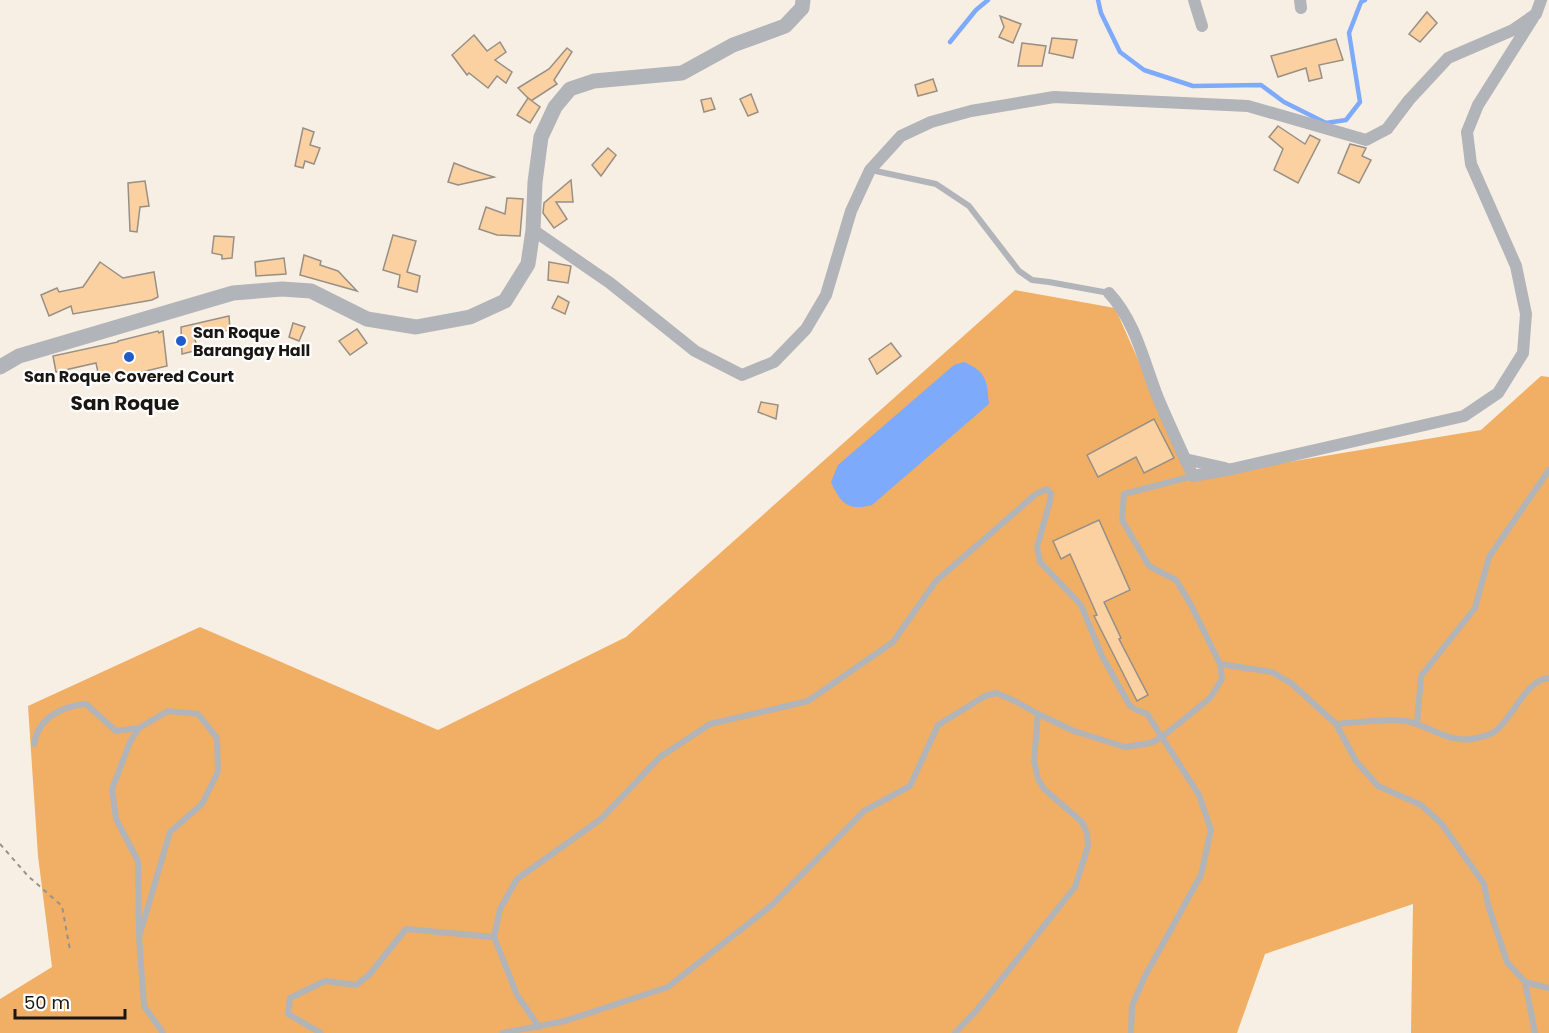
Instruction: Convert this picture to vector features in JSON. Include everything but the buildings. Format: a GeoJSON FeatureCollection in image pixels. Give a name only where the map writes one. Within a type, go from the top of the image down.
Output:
{"type":"FeatureCollection","features":[{"type":"Feature","properties":{"kind":"street"},"geometry":{"type":"LineString","coordinates":[[0,367],[19,356],[233,293],[282,289],[311,291],[367,319],[417,327],[470,316],[505,301],[528,264],[541,137],[555,107],[570,89],[594,81],[682,73],[733,45],[785,26],[802,8],[803,0]]}},
{"type":"Feature","properties":{"kind":"street"},"geometry":{"type":"LineString","coordinates":[[1194,0],[1202,26]]}},
{"type":"Feature","properties":{"kind":"street"},"geometry":{"type":"LineString","coordinates":[[1109,293],[1120,305],[1129,322],[1158,398],[1192,476],[1464,416],[1498,393],[1523,353],[1526,314],[1516,266],[1471,164],[1467,132],[1478,105],[1536,14],[1541,0]]}},
{"type":"Feature","properties":{"kind":"street"},"geometry":{"type":"LineString","coordinates":[[533,230],[610,283],[695,351],[742,375],[774,362],[806,329],[826,295],[851,211],[870,170],[901,136],[931,122],[971,111],[1054,97],[1248,106],[1366,140],[1387,129],[1409,100],[1448,58],[1513,30],[1536,14]]}},
{"type":"Feature","properties":{"kind":"street"},"geometry":{"type":"LineString","coordinates":[[1185,459],[1232,469]]}},
{"type":"Feature","properties":{"kind":"lane"},"geometry":{"type":"LineString","coordinates":[[870,170],[936,184],[969,206],[1019,271],[1032,280],[1109,293]]}},
{"type":"Feature","properties":{"kind":"lane"},"geometry":{"type":"LineString","coordinates":[[1417,724],[1421,676],[1475,608],[1489,557],[1549,470]]}},
{"type":"Feature","properties":{"kind":"lane"},"geometry":{"type":"LineString","coordinates":[[503,1033],[566,1021],[668,987],[772,905],[864,812],[910,786],[938,725],[985,696],[996,693],[1074,731],[1125,747],[1151,743],[1162,737],[1210,698],[1222,679],[1220,664],[1176,580],[1149,566],[1122,520],[1124,494],[1192,476]]}},
{"type":"Feature","properties":{"kind":"lane"},"geometry":{"type":"LineString","coordinates":[[539,1027],[517,995],[494,937],[500,909],[516,879],[601,819],[660,757],[710,724],[808,701],[893,642],[936,581],[1036,494],[1047,489],[1051,493],[1050,501],[1037,547],[1040,562],[1081,606],[1102,656],[1130,706],[1147,714],[1199,795],[1211,830],[1201,875],[1144,978],[1132,1006],[1131,1033]]}},
{"type":"Feature","properties":{"kind":"lane"},"geometry":{"type":"LineString","coordinates":[[1220,664],[1272,672],[1291,683],[1336,724],[1356,761],[1378,786],[1421,805],[1441,823],[1484,884],[1488,905],[1507,962],[1525,982],[1535,1033]]}},
{"type":"Feature","properties":{"kind":"lane"},"geometry":{"type":"LineString","coordinates":[[1336,724],[1403,720],[1458,741],[1476,738],[1494,732],[1530,689],[1543,678],[1549,678]]}},
{"type":"Feature","properties":{"kind":"lane"},"geometry":{"type":"LineString","coordinates":[[34,744],[36,736],[47,719],[69,705],[86,704],[116,731],[139,728],[168,711],[198,714],[217,738],[218,772],[202,804],[170,832],[139,937]]}},
{"type":"Feature","properties":{"kind":"lane"},"geometry":{"type":"LineString","coordinates":[[955,1033],[991,993],[1075,887],[1088,846],[1087,833],[1082,822],[1044,789],[1038,779],[1034,761],[1038,714]]}},
{"type":"Feature","properties":{"kind":"lane"},"geometry":{"type":"LineString","coordinates":[[139,728],[130,742],[112,789],[116,819],[138,861],[139,937],[144,1006],[163,1033]]}},
{"type":"Feature","properties":{"kind":"lane"},"geometry":{"type":"LineString","coordinates":[[321,1033],[288,1014],[290,998],[325,981],[356,984],[369,975],[406,929],[494,937]]}},
{"type":"Feature","properties":{"kind":"lane"},"geometry":{"type":"LineString","coordinates":[[1525,982],[1549,988]]}},
{"type":"Feature","properties":{"kind":"path"},"geometry":{"type":"LineString","coordinates":[[0,844],[28,876],[62,906],[70,950]]}},
{"type":"Feature","properties":{"kind":"shaded area"},"geometry":{"type":"Polygon","coordinates":[[[1015,290],[1115,308],[1191,478],[1481,430],[1541,376],[1549,377],[1549,1033],[1411,1033],[1413,904],[1265,954],[1237,1033],[0,1033],[0,999],[52,967],[38,856],[28,706],[200,627],[438,730],[626,637],[1015,290]]]}},
{"type":"Feature","properties":{"kind":"water"},"geometry":{"type":"Polygon","coordinates":[[[964,362],[977,370],[984,378],[989,404],[872,505],[857,507],[842,501],[831,482],[838,465],[954,365],[964,362]]]}},
{"type":"Feature","properties":{"kind":"waterway"},"geometry":{"type":"LineString","coordinates":[[950,42],[976,10],[988,0]]}},
{"type":"Feature","properties":{"kind":"waterway"},"geometry":{"type":"LineString","coordinates":[[1098,0],[1101,13],[1120,52],[1144,70],[1193,86],[1261,85],[1284,102],[1326,123],[1346,120],[1360,102],[1349,33],[1361,2],[1365,0]]}},
{"type":"Feature","properties":{"kind":"place","name":"San Roque Barangay Hall"},"geometry":{"type":"Point","coordinates":[181,341]}},
{"type":"Feature","properties":{"kind":"place","name":"San Roque Covered Court"},"geometry":{"type":"Point","coordinates":[129,357]}},
{"type":"Feature","properties":{"kind":"district","name":"San Roque"},"geometry":{"type":"Point","coordinates":[125,403]}}]}
